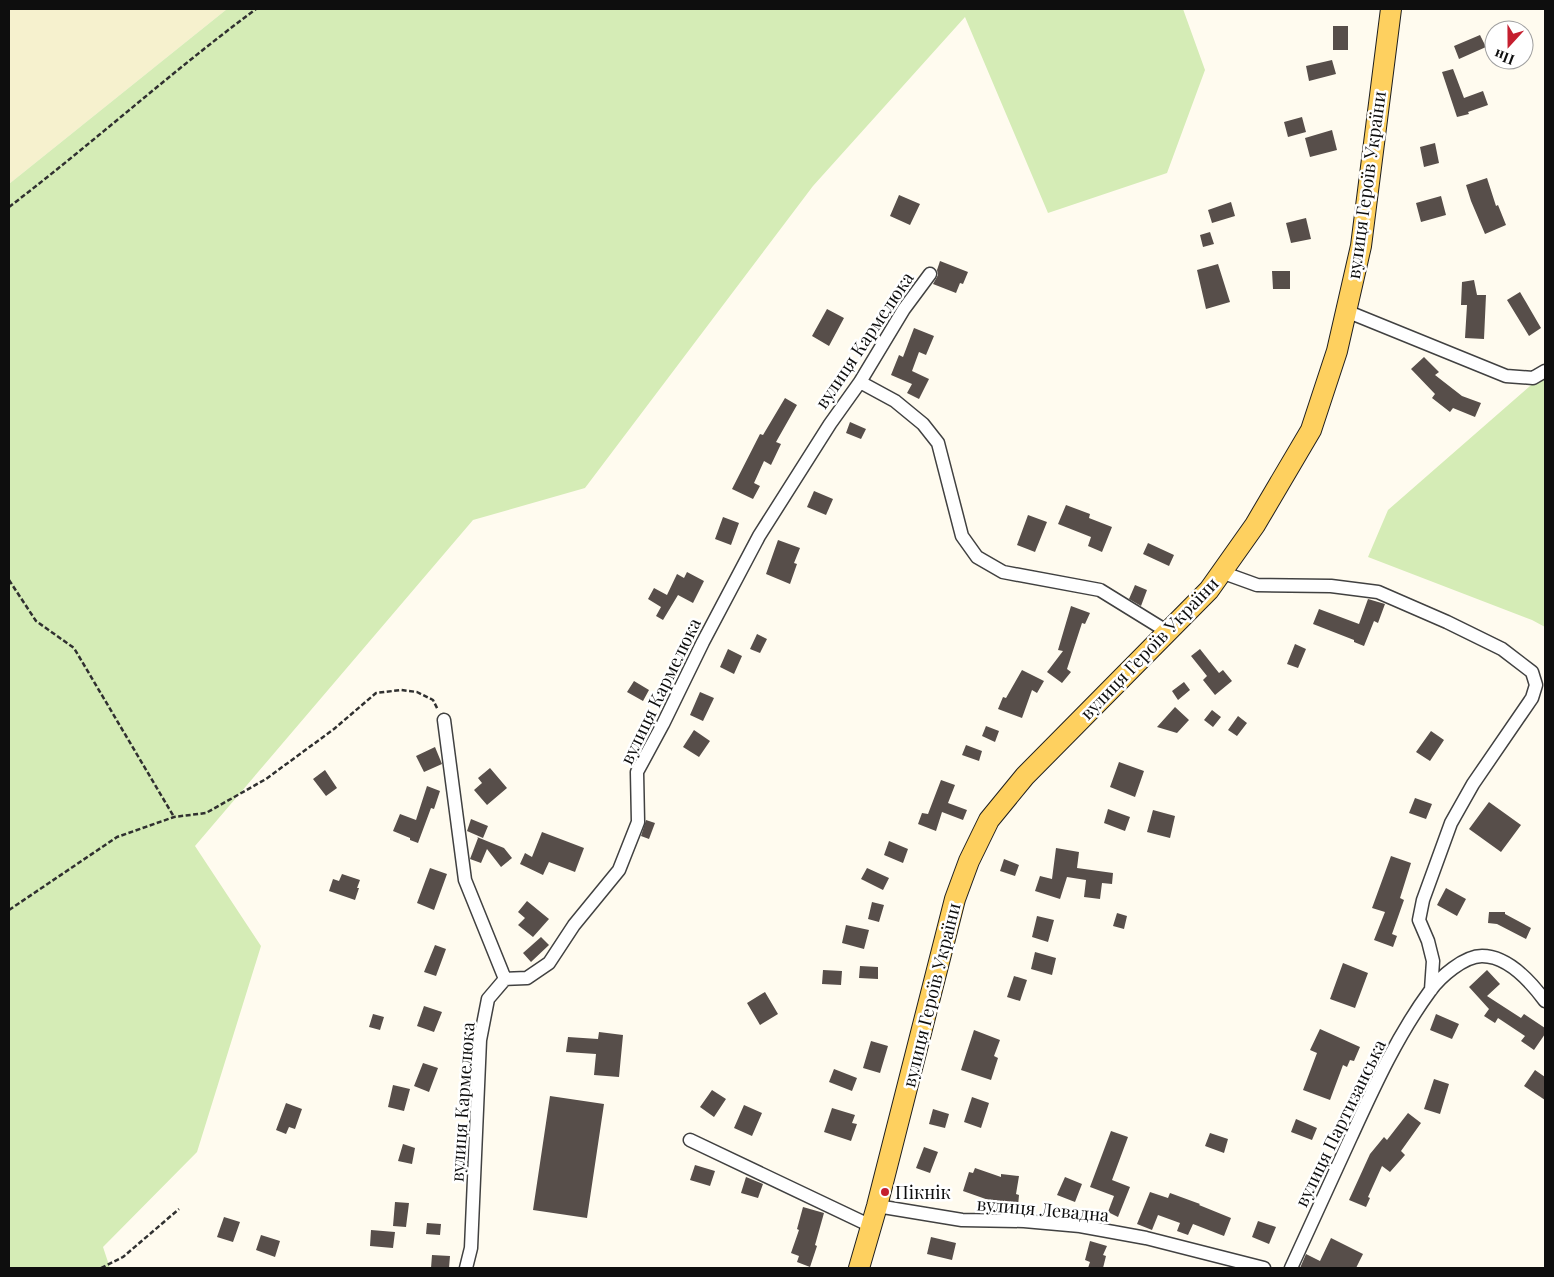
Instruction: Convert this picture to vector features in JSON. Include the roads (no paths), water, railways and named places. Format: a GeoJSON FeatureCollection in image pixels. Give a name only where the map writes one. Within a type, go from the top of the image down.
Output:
{"type":"FeatureCollection","features":[{"type":"Feature","properties":{"kind":"main road","name":"вулиця Героїв України"},"geometry":{"type":"LineString","coordinates":[[859,1268],[877,1206],[955,899],[969,861],[989,820],[1025,776],[1209,590],[1256,525],[1311,430],[1337,351],[1361,246],[1391,9]]}},
{"type":"Feature","properties":{"kind":"street","name":"вулиця Кармелюка"},"geometry":{"type":"LineString","coordinates":[[466,1268],[471,1248],[480,1040],[488,999],[505,979],[527,978],[549,963],[574,926],[619,870],[638,822],[637,772],[664,724],[703,642],[759,536],[830,424],[860,382],[904,309],[930,274]]}},
{"type":"Feature","properties":{"kind":"street"},"geometry":{"type":"LineString","coordinates":[[1346,311],[1506,376],[1533,378],[1545,371]]}},
{"type":"Feature","properties":{"kind":"street"},"geometry":{"type":"LineString","coordinates":[[860,382],[895,401],[923,424],[938,443],[962,536],[977,557],[1003,572],[1100,590],[1168,632]]}},
{"type":"Feature","properties":{"kind":"street"},"geometry":{"type":"LineString","coordinates":[[1221,572],[1257,585],[1330,586],[1378,592],[1502,648],[1532,672],[1536,686],[1532,698],[1473,784],[1451,823],[1423,900],[1419,920],[1428,941],[1433,961],[1430,990]]}},
{"type":"Feature","properties":{"kind":"street"},"geometry":{"type":"LineString","coordinates":[[444,720],[465,880],[505,979]]}},
{"type":"Feature","properties":{"kind":"street","name":"вулиця Партизанська"},"geometry":{"type":"LineString","coordinates":[[1291,1268],[1383,1066],[1430,990],[1444,975],[1461,963],[1482,956],[1500,960],[1522,975],[1545,1001]]}},
{"type":"Feature","properties":{"kind":"street"},"geometry":{"type":"LineString","coordinates":[[690,1140],[871,1226]]}},
{"type":"Feature","properties":{"kind":"street","name":"вулиця Левадна"},"geometry":{"type":"LineString","coordinates":[[877,1206],[962,1220],[1024,1221],[1080,1226],[1146,1238],[1264,1268]]}},
{"type":"Feature","properties":{"kind":"place","name":"Пікнік"},"geometry":{"type":"Point","coordinates":[885,1192]}}]}
